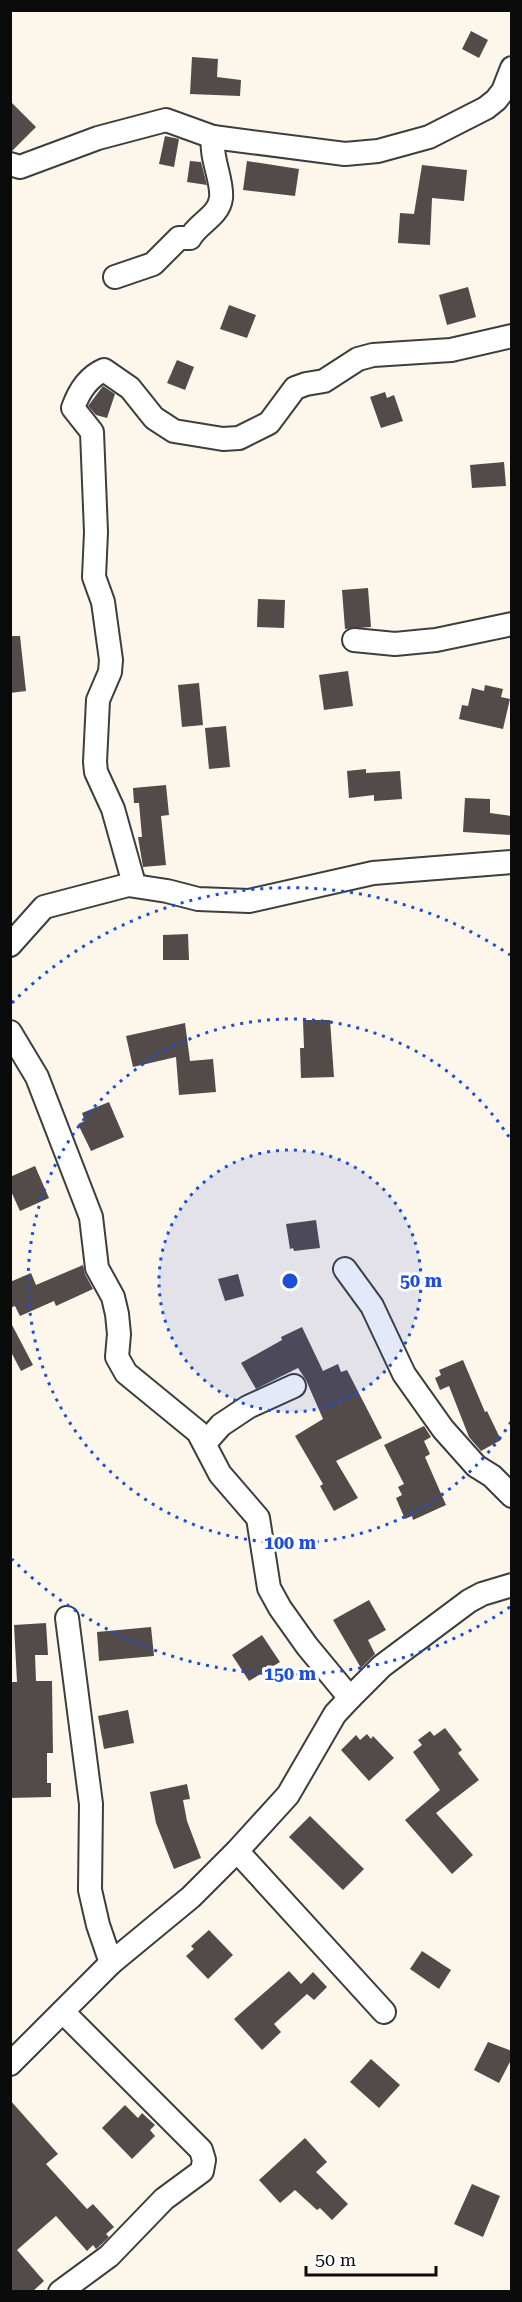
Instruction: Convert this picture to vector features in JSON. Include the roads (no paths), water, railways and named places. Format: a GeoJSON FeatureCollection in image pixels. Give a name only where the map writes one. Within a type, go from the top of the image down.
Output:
{"type":"FeatureCollection","features":[{"type":"Feature","properties":{"kind":"street"},"geometry":{"type":"LineString","coordinates":[[10,164],[20,167],[98,138],[166,120],[213,137],[345,154],[378,152],[429,137],[486,108],[503,91],[512,68]]}},
{"type":"Feature","properties":{"kind":"street"},"geometry":{"type":"LineString","coordinates":[[115,277],[153,264],[179,238],[190,238],[195,229],[209,220],[221,199],[212,146],[213,137]]}},
{"type":"Feature","properties":{"kind":"street"},"geometry":{"type":"LineString","coordinates":[[134,884],[113,809],[96,772],[98,700],[110,672],[111,660],[103,602],[94,577],[96,532],[92,432],[73,408],[77,396],[92,375],[104,370],[130,388],[154,418],[174,431],[223,439],[239,438],[269,423],[295,388],[324,381],[358,359],[374,355],[451,350],[512,336]]}},
{"type":"Feature","properties":{"kind":"street"},"geometry":{"type":"LineString","coordinates":[[354,640],[395,644],[436,640],[512,624]]}},
{"type":"Feature","properties":{"kind":"street"},"geometry":{"type":"LineString","coordinates":[[10,945],[44,907],[111,888],[134,884],[198,899],[249,901],[374,873],[512,862]]}},
{"type":"Feature","properties":{"kind":"street"},"geometry":{"type":"LineString","coordinates":[[10,1032],[37,1077],[91,1217],[97,1268],[113,1297],[117,1314],[119,1335],[117,1356],[126,1373],[198,1431],[220,1474],[258,1518],[269,1588],[307,1646],[350,1698]]}},
{"type":"Feature","properties":{"kind":"street"},"geometry":{"type":"LineString","coordinates":[[345,1269],[372,1306],[404,1374],[443,1429],[476,1466],[492,1476],[512,1496]]}},
{"type":"Feature","properties":{"kind":"street"},"geometry":{"type":"LineString","coordinates":[[205,1443],[221,1425],[248,1407],[294,1386]]}},
{"type":"Feature","properties":{"kind":"street"},"geometry":{"type":"LineString","coordinates":[[10,2064],[111,1963],[191,1897],[237,1851],[288,1795],[335,1714],[382,1665],[469,1601],[482,1594],[512,1585]]}},
{"type":"Feature","properties":{"kind":"street"},"geometry":{"type":"LineString","coordinates":[[68,1618],[91,1804],[90,1890],[98,1925],[111,1963]]}},
{"type":"Feature","properties":{"kind":"street"},"geometry":{"type":"LineString","coordinates":[[237,1851],[384,2013]]}},
{"type":"Feature","properties":{"kind":"street"},"geometry":{"type":"LineString","coordinates":[[60,2292],[109,2256],[164,2199],[202,2171],[204,2160],[201,2150],[63,2012]]}}]}
